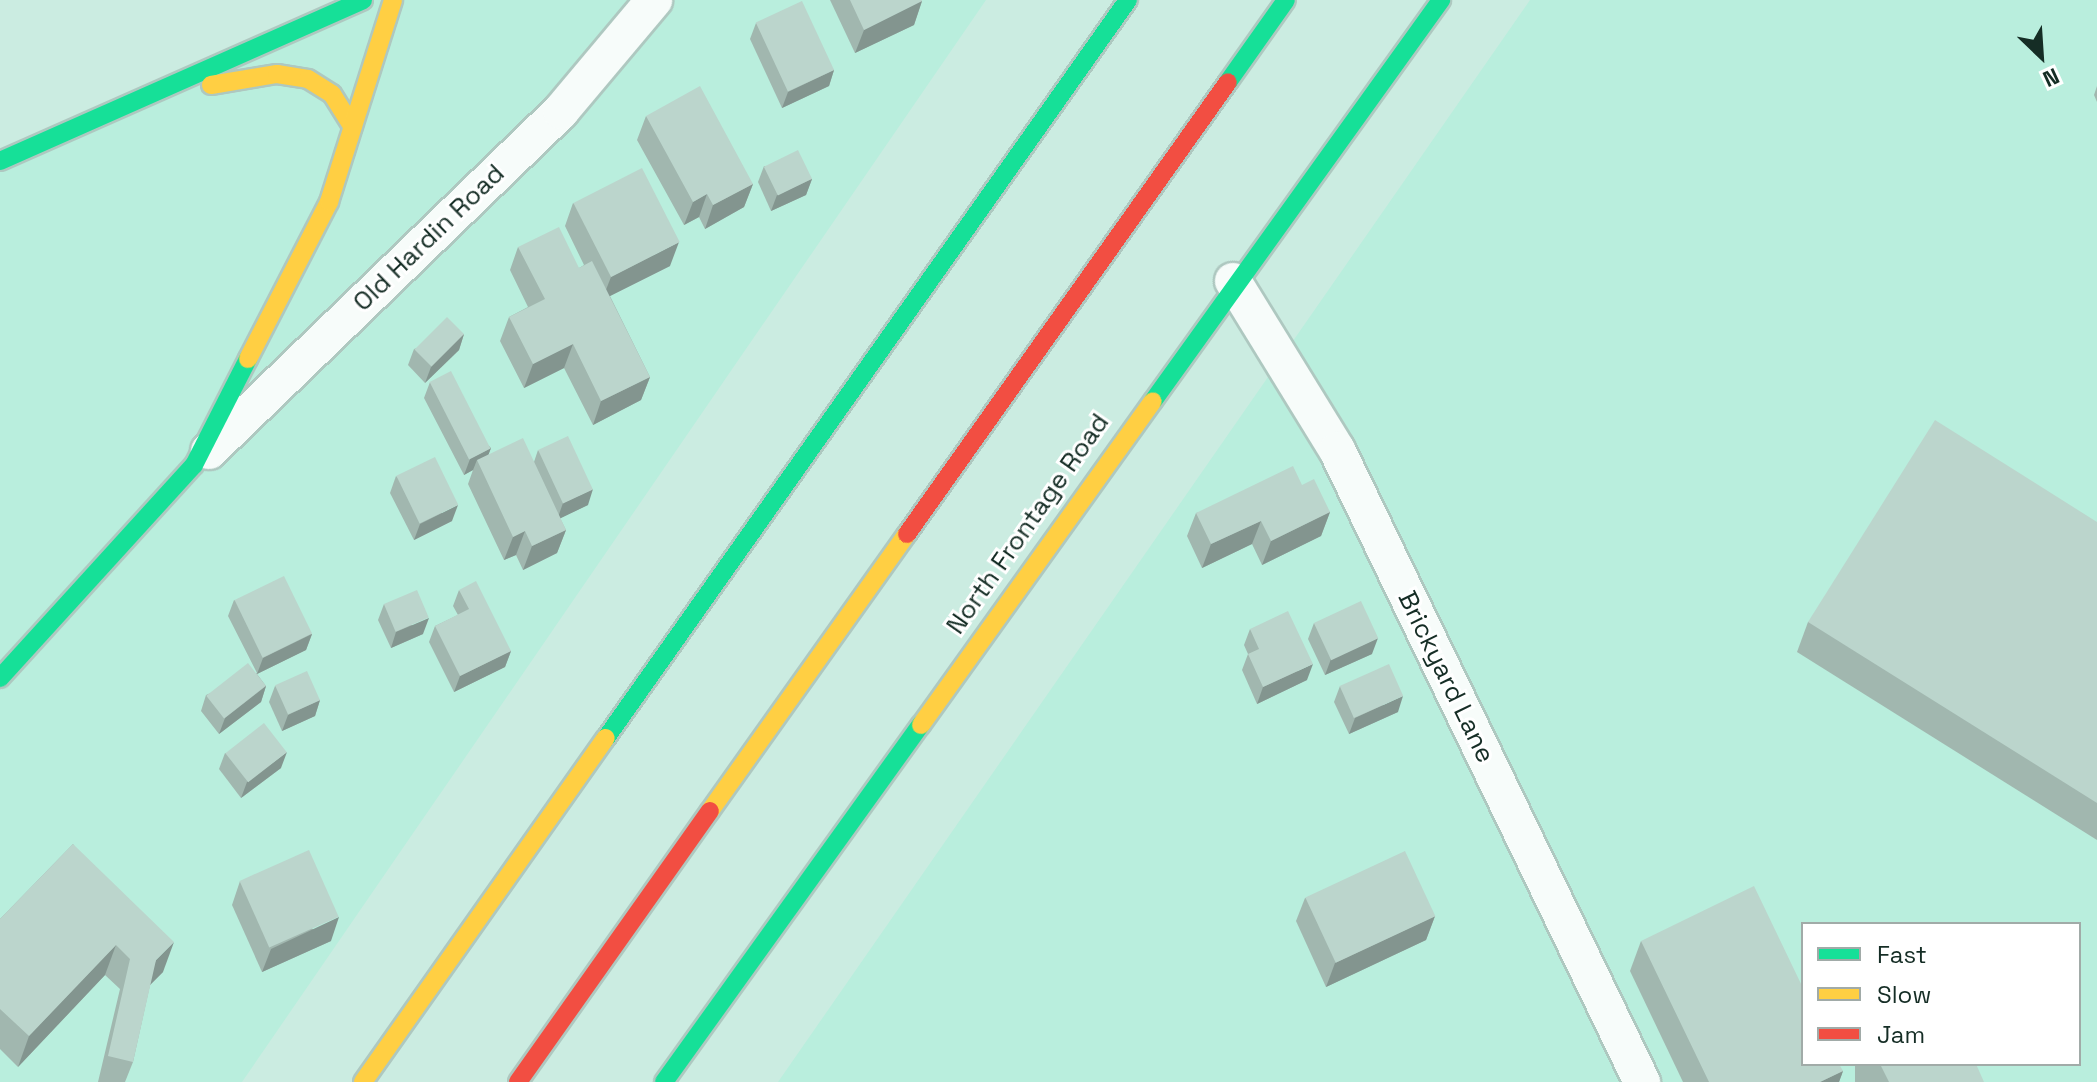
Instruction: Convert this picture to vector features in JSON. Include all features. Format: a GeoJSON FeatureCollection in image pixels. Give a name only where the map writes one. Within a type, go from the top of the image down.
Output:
{"type":"FeatureCollection","features":[{"type":"Feature","properties":{"kind":"main road"},"geometry":{"type":"LineString","coordinates":[[0,161],[363,0]]}},
{"type":"Feature","properties":{"kind":"main road","name":"Old Hardin Road"},"geometry":{"type":"LineString","coordinates":[[0,678],[194,465],[329,202],[393,0]]}},
{"type":"Feature","properties":{"kind":"main road"},"geometry":{"type":"LineString","coordinates":[[363,1082],[1128,0]]}},
{"type":"Feature","properties":{"kind":"main road"},"geometry":{"type":"LineString","coordinates":[[518,1082],[1286,0]]}},
{"type":"Feature","properties":{"kind":"main road","name":"North Frontage Road"},"geometry":{"type":"LineString","coordinates":[[664,1082],[1233,281],[1441,0]]}},
{"type":"Feature","properties":{"kind":"main road"},"geometry":{"type":"LineString","coordinates":[[207,69],[294,8]]}},
{"type":"Feature","properties":{"kind":"main road"},"geometry":{"type":"LineString","coordinates":[[146,96],[293,75],[332,94],[353,127]]}},
{"type":"Feature","properties":{"kind":"street","name":"Old Hardin Road"},"geometry":{"type":"LineString","coordinates":[[194,465],[561,111],[654,0]]}},
{"type":"Feature","properties":{"kind":"street","name":"Brickyard Lane"},"geometry":{"type":"LineString","coordinates":[[1233,281],[1337,450],[1642,1082]]}},
{"type":"Feature","properties":{"kind":"shaded area"},"geometry":{"type":"Polygon","coordinates":[[[363,0],[986,0],[242,1082],[0,1082],[0,161],[363,0]]]}},
{"type":"Feature","properties":{"kind":"shaded area"},"geometry":{"type":"Polygon","coordinates":[[[1530,0],[2097,0],[2097,1082],[778,1082],[1530,0]]]}},
{"type":"Feature","properties":{"kind":"building"},"geometry":{"type":"Polygon","coordinates":[[[850,0],[922,0],[922,1],[864,30],[850,0]]]}},
{"type":"Feature","properties":{"kind":"building"},"geometry":{"type":"Polygon","coordinates":[[[802,1],[834,70],[788,91],[756,23],[802,1]]]}},
{"type":"Feature","properties":{"kind":"building"},"geometry":{"type":"Polygon","coordinates":[[[700,86],[753,184],[713,205],[707,194],[693,202],[646,116],[700,86]]]}},
{"type":"Feature","properties":{"kind":"building"},"geometry":{"type":"Polygon","coordinates":[[[798,150],[812,179],[778,195],[764,167],[798,150]]]}},
{"type":"Feature","properties":{"kind":"building"},"geometry":{"type":"Polygon","coordinates":[[[642,168],[680,242],[611,277],[573,203],[642,168]]]}},
{"type":"Feature","properties":{"kind":"building"},"geometry":{"type":"Polygon","coordinates":[[[559,227],[579,268],[592,261],[650,377],[601,401],[573,344],[533,364],[509,317],[545,299],[518,247],[559,227]]]}},
{"type":"Feature","properties":{"kind":"building"},"geometry":{"type":"Polygon","coordinates":[[[447,317],[464,334],[431,366],[414,350],[447,317]]]}},
{"type":"Feature","properties":{"kind":"building"},"geometry":{"type":"Polygon","coordinates":[[[451,371],[490,449],[469,459],[430,382],[451,371]]]}},
{"type":"Feature","properties":{"kind":"building"},"geometry":{"type":"Polygon","coordinates":[[[1935,420],[2097,522],[2097,803],[1808,622],[1935,420]]]}},
{"type":"Feature","properties":{"kind":"building"},"geometry":{"type":"Polygon","coordinates":[[[568,436],[593,489],[563,503],[538,450],[568,436]]]}},
{"type":"Feature","properties":{"kind":"building"},"geometry":{"type":"Polygon","coordinates":[[[523,438],[566,530],[532,546],[525,531],[513,537],[477,460],[523,438]]]}},
{"type":"Feature","properties":{"kind":"building"},"geometry":{"type":"Polygon","coordinates":[[[435,457],[458,505],[420,523],[396,476],[435,457]]]}},
{"type":"Feature","properties":{"kind":"building"},"geometry":{"type":"Polygon","coordinates":[[[1293,466],[1302,485],[1314,479],[1330,512],[1271,541],[1261,521],[1211,544],[1196,513],[1293,466]]]}},
{"type":"Feature","properties":{"kind":"building"},"geometry":{"type":"Polygon","coordinates":[[[284,576],[312,634],[263,658],[235,600],[284,576]]]}},
{"type":"Feature","properties":{"kind":"building"},"geometry":{"type":"Polygon","coordinates":[[[476,581],[511,651],[460,676],[435,626],[469,609],[459,590],[476,581]]]}},
{"type":"Feature","properties":{"kind":"building"},"geometry":{"type":"Polygon","coordinates":[[[417,590],[429,618],[396,632],[384,604],[417,590]]]}},
{"type":"Feature","properties":{"kind":"building"},"geometry":{"type":"Polygon","coordinates":[[[1361,601],[1378,638],[1331,660],[1314,623],[1361,601]]]}},
{"type":"Feature","properties":{"kind":"building"},"geometry":{"type":"Polygon","coordinates":[[[1288,611],[1313,664],[1263,687],[1248,654],[1259,649],[1250,629],[1288,611]]]}},
{"type":"Feature","properties":{"kind":"building"},"geometry":{"type":"Polygon","coordinates":[[[248,663],[266,686],[224,718],[206,696],[248,663]]]}},
{"type":"Feature","properties":{"kind":"building"},"geometry":{"type":"Polygon","coordinates":[[[1389,664],[1403,696],[1354,718],[1340,686],[1389,664]]]}},
{"type":"Feature","properties":{"kind":"building"},"geometry":{"type":"Polygon","coordinates":[[[307,671],[320,700],[288,714],[275,685],[307,671]]]}},
{"type":"Feature","properties":{"kind":"building"},"geometry":{"type":"Polygon","coordinates":[[[264,723],[287,752],[248,782],[225,753],[264,723]]]}},
{"type":"Feature","properties":{"kind":"building"},"geometry":{"type":"Polygon","coordinates":[[[73,844],[174,942],[156,960],[133,1062],[108,1056],[130,959],[116,945],[29,1036],[0,1009],[0,919],[73,844]]]}},
{"type":"Feature","properties":{"kind":"building"},"geometry":{"type":"Polygon","coordinates":[[[309,850],[339,917],[269,948],[240,881],[309,850]]]}},
{"type":"Feature","properties":{"kind":"building"},"geometry":{"type":"Polygon","coordinates":[[[1405,851],[1435,916],[1336,963],[1305,897],[1405,851]]]}},
{"type":"Feature","properties":{"kind":"building"},"geometry":{"type":"Polygon","coordinates":[[[1754,886],[1801,984],[1801,1066],[1840,1066],[1843,1071],[1820,1082],[1709,1082],[1641,941],[1754,886]]]}},
{"type":"Feature","properties":{"kind":"building"},"geometry":{"type":"Polygon","coordinates":[[[1881,1066],[1977,1066],[1984,1082],[1889,1082],[1881,1066]]]}},
{"type":"Feature","properties":{"kind":"traffic: fast"},"geometry":{"type":"LineString","coordinates":[[0,161],[363,0]]}},
{"type":"Feature","properties":{"kind":"traffic: fast"},"geometry":{"type":"LineString","coordinates":[[606,738],[1128,0]]}},
{"type":"Feature","properties":{"kind":"traffic: fast"},"geometry":{"type":"LineString","coordinates":[[1228,82],[1286,0]]}},
{"type":"Feature","properties":{"kind":"traffic: fast"},"geometry":{"type":"LineString","coordinates":[[1153,401],[1441,0]]}},
{"type":"Feature","properties":{"kind":"traffic: fast"},"geometry":{"type":"LineString","coordinates":[[0,678],[194,465],[248,359]]}},
{"type":"Feature","properties":{"kind":"traffic: fast"},"geometry":{"type":"LineString","coordinates":[[664,1082],[921,725]]}},
{"type":"Feature","properties":{"kind":"traffic: slow"},"geometry":{"type":"LineString","coordinates":[[248,359],[329,202],[393,0]]}},
{"type":"Feature","properties":{"kind":"traffic: slow"},"geometry":{"type":"LineString","coordinates":[[211,85],[277,74],[308,79],[332,94],[353,127]]}},
{"type":"Feature","properties":{"kind":"traffic: slow"},"geometry":{"type":"LineString","coordinates":[[921,725],[1153,401]]}},
{"type":"Feature","properties":{"kind":"traffic: slow"},"geometry":{"type":"LineString","coordinates":[[710,811],[907,534]]}},
{"type":"Feature","properties":{"kind":"traffic: slow"},"geometry":{"type":"LineString","coordinates":[[363,1082],[606,738]]}},
{"type":"Feature","properties":{"kind":"traffic: jam"},"geometry":{"type":"LineString","coordinates":[[907,534],[1228,82]]}},
{"type":"Feature","properties":{"kind":"traffic: jam"},"geometry":{"type":"LineString","coordinates":[[518,1082],[710,811]]}}]}
